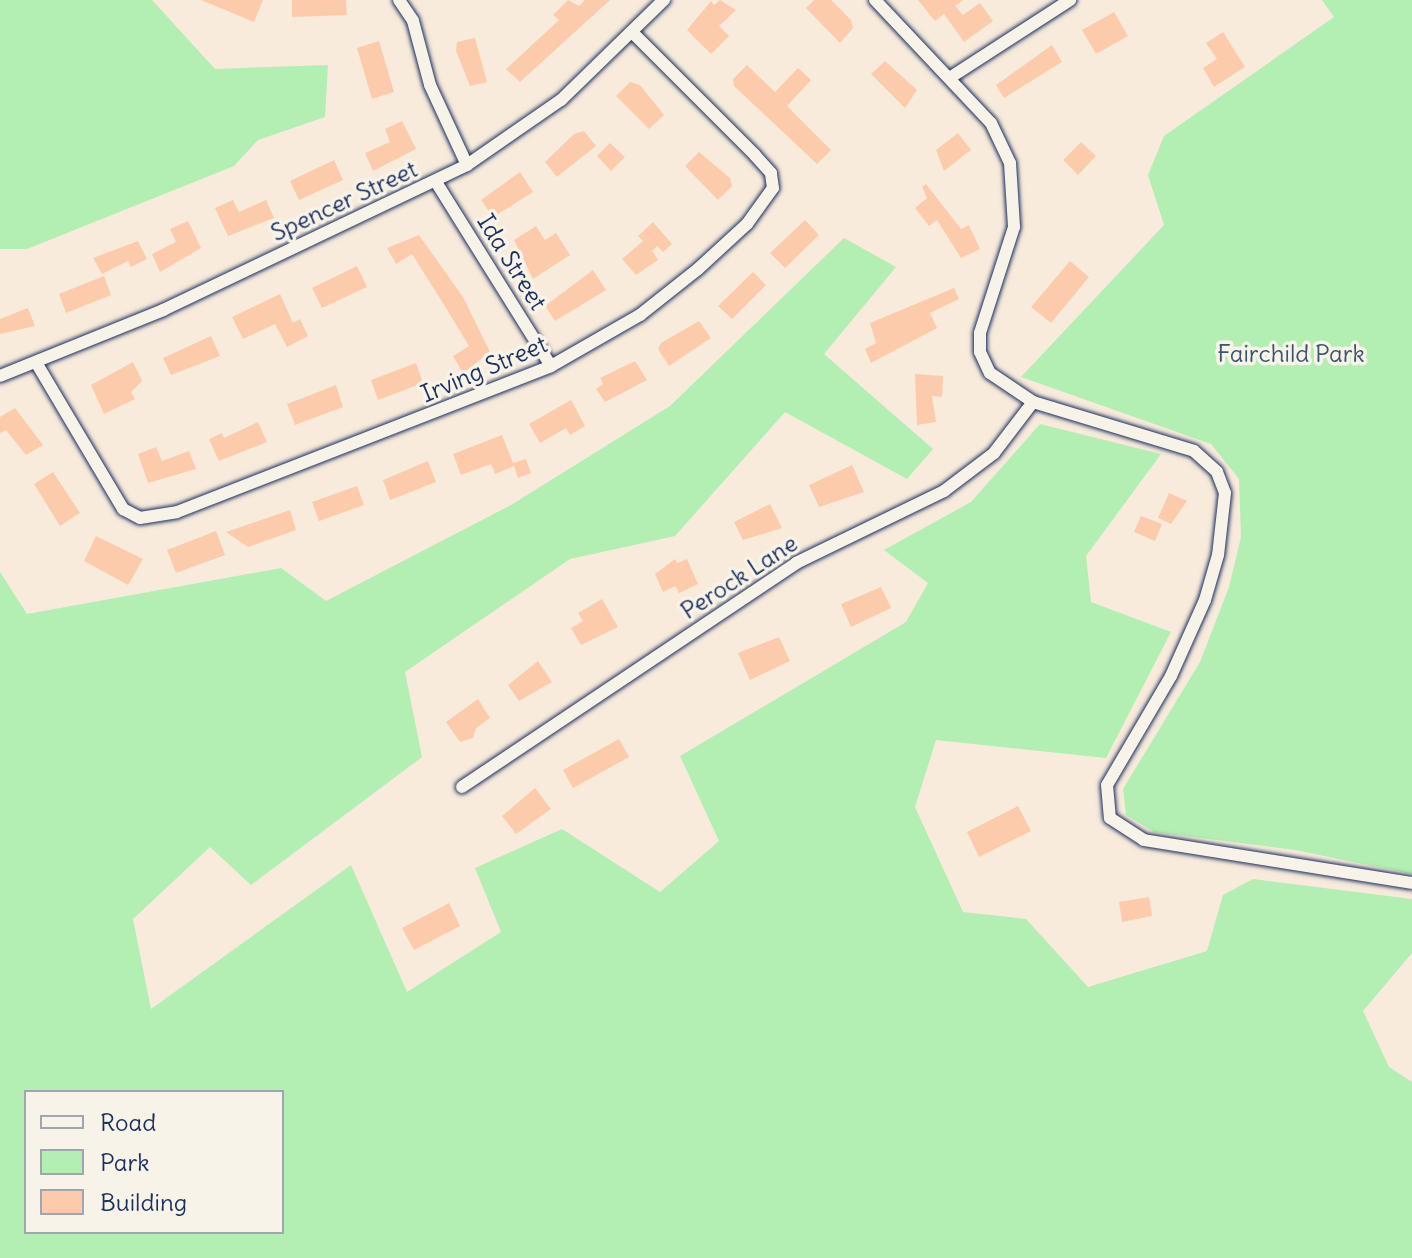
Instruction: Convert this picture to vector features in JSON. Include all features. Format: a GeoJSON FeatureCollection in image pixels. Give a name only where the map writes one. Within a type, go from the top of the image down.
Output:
{"type":"FeatureCollection","features":[{"type":"Feature","properties":{"kind":"street"},"geometry":{"type":"LineString","coordinates":[[399,0],[413,21],[430,85],[467,165]]}},
{"type":"Feature","properties":{"kind":"street","name":"Spencer Street"},"geometry":{"type":"LineString","coordinates":[[0,376],[37,364],[436,182],[467,165],[550,109],[664,0]]}},
{"type":"Feature","properties":{"kind":"street"},"geometry":{"type":"LineString","coordinates":[[875,0],[951,77],[991,123],[1015,182],[1014,227],[983,320],[980,352],[1001,384],[1033,402],[1194,451],[1217,472],[1225,493],[1218,555],[1205,600],[1165,688],[1107,785],[1110,818],[1144,840],[1412,883]]}},
{"type":"Feature","properties":{"kind":"street"},"geometry":{"type":"LineString","coordinates":[[951,77],[1070,0]]}},
{"type":"Feature","properties":{"kind":"street","name":"Irving Street"},"geometry":{"type":"LineString","coordinates":[[37,364],[123,509],[140,518],[177,512],[551,366],[640,315],[698,269],[763,207],[773,188],[771,173],[755,155],[632,32]]}},
{"type":"Feature","properties":{"kind":"street","name":"Ida Street"},"geometry":{"type":"LineString","coordinates":[[436,182],[551,366]]}},
{"type":"Feature","properties":{"kind":"street","name":"Perock Lane"},"geometry":{"type":"LineString","coordinates":[[462,787],[796,563],[944,491],[994,453],[1033,402]]}},
{"type":"Feature","properties":{"kind":"green space"},"geometry":{"type":"Polygon","coordinates":[[[0,0],[152,0],[215,69],[328,65],[325,117],[258,140],[234,166],[27,249],[0,249],[0,0]]]}},
{"type":"Feature","properties":{"kind":"green space","name":"Fairchild Park"},"geometry":{"type":"Polygon","coordinates":[[[1322,0],[1412,0],[1412,874],[1295,850],[1154,832],[1126,815],[1123,789],[1200,662],[1229,587],[1241,537],[1239,479],[1211,444],[1021,377],[1164,225],[1148,175],[1164,136],[1334,17],[1322,0]]]}},
{"type":"Feature","properties":{"kind":"green space"},"geometry":{"type":"Polygon","coordinates":[[[844,238],[896,267],[824,354],[933,449],[907,479],[785,412],[675,536],[570,559],[405,672],[422,757],[251,885],[210,847],[133,919],[151,1009],[351,865],[407,992],[501,932],[475,868],[562,829],[660,892],[719,841],[680,756],[906,622],[928,583],[884,550],[971,502],[1040,424],[1161,454],[1086,556],[1091,602],[1171,632],[1106,758],[936,740],[915,807],[963,912],[1026,919],[1088,987],[1207,951],[1223,895],[1253,879],[1412,899],[1412,953],[1363,1011],[1389,1067],[1412,1082],[1412,1258],[0,1258],[0,572],[27,614],[281,568],[326,601],[511,505],[670,406],[844,238]]]}},
{"type":"Feature","properties":{"kind":"building"},"geometry":{"type":"Polygon","coordinates":[[[201,0],[263,0],[254,22],[201,0]]]}},
{"type":"Feature","properties":{"kind":"building"},"geometry":{"type":"Polygon","coordinates":[[[292,0],[346,0],[347,15],[292,17],[292,0]]]}},
{"type":"Feature","properties":{"kind":"building"},"geometry":{"type":"Polygon","coordinates":[[[568,0],[579,6],[585,0],[610,0],[520,82],[506,69],[559,20],[553,15],[568,0]]]}},
{"type":"Feature","properties":{"kind":"building"},"geometry":{"type":"Polygon","coordinates":[[[720,0],[736,10],[719,26],[729,36],[711,54],[687,30],[711,1],[714,5],[720,0]]]}},
{"type":"Feature","properties":{"kind":"building"},"geometry":{"type":"Polygon","coordinates":[[[814,0],[831,0],[851,20],[853,28],[840,43],[806,8],[814,0]]]}},
{"type":"Feature","properties":{"kind":"building"},"geometry":{"type":"Polygon","coordinates":[[[918,0],[963,0],[955,6],[963,15],[980,3],[993,21],[964,42],[944,14],[935,21],[918,0]]]}},
{"type":"Feature","properties":{"kind":"building"},"geometry":{"type":"Polygon","coordinates":[[[1114,12],[1128,36],[1096,54],[1082,30],[1114,12]]]}},
{"type":"Feature","properties":{"kind":"building"},"geometry":{"type":"Polygon","coordinates":[[[1223,32],[1245,67],[1214,87],[1203,68],[1217,59],[1206,43],[1223,32]]]}},
{"type":"Feature","properties":{"kind":"building"},"geometry":{"type":"Polygon","coordinates":[[[475,38],[487,82],[470,86],[456,51],[457,42],[475,38]]]}},
{"type":"Feature","properties":{"kind":"building"},"geometry":{"type":"Polygon","coordinates":[[[379,41],[394,92],[372,99],[357,48],[379,41]]]}},
{"type":"Feature","properties":{"kind":"building"},"geometry":{"type":"Polygon","coordinates":[[[1052,45],[1062,62],[1004,98],[996,85],[1052,45]]]}},
{"type":"Feature","properties":{"kind":"building"},"geometry":{"type":"Polygon","coordinates":[[[885,61],[917,90],[905,108],[871,74],[885,61]]]}},
{"type":"Feature","properties":{"kind":"building"},"geometry":{"type":"Polygon","coordinates":[[[747,65],[775,92],[798,68],[811,80],[787,106],[831,150],[817,164],[734,86],[733,79],[747,65]]]}},
{"type":"Feature","properties":{"kind":"building"},"geometry":{"type":"Polygon","coordinates":[[[630,82],[640,85],[664,115],[649,129],[616,96],[630,82]]]}},
{"type":"Feature","properties":{"kind":"building"},"geometry":{"type":"Polygon","coordinates":[[[402,121],[416,149],[373,171],[365,153],[390,142],[385,129],[402,121]]]}},
{"type":"Feature","properties":{"kind":"building"},"geometry":{"type":"Polygon","coordinates":[[[584,131],[596,146],[557,177],[545,162],[574,134],[584,131]]]}},
{"type":"Feature","properties":{"kind":"building"},"geometry":{"type":"Polygon","coordinates":[[[958,133],[971,150],[944,171],[936,150],[958,133]]]}},
{"type":"Feature","properties":{"kind":"building"},"geometry":{"type":"Polygon","coordinates":[[[1081,142],[1096,156],[1078,175],[1063,160],[1081,142]]]}},
{"type":"Feature","properties":{"kind":"building"},"geometry":{"type":"Polygon","coordinates":[[[610,143],[625,157],[611,171],[597,156],[610,143]]]}},
{"type":"Feature","properties":{"kind":"building"},"geometry":{"type":"Polygon","coordinates":[[[699,152],[730,178],[732,186],[718,200],[685,166],[699,152]]]}},
{"type":"Feature","properties":{"kind":"building"},"geometry":{"type":"Polygon","coordinates":[[[334,160],[343,180],[299,200],[290,181],[334,160]]]}},
{"type":"Feature","properties":{"kind":"building"},"geometry":{"type":"Polygon","coordinates":[[[520,172],[533,192],[493,217],[481,200],[520,172]]]}},
{"type":"Feature","properties":{"kind":"building"},"geometry":{"type":"Polygon","coordinates":[[[926,184],[961,229],[969,225],[980,249],[961,258],[937,220],[929,226],[915,208],[927,198],[922,187],[926,184]]]}},
{"type":"Feature","properties":{"kind":"building"},"geometry":{"type":"Polygon","coordinates":[[[233,200],[239,212],[266,200],[274,218],[228,236],[215,208],[233,200]]]}},
{"type":"Feature","properties":{"kind":"building"},"geometry":{"type":"Polygon","coordinates":[[[805,220],[819,235],[785,268],[770,253],[805,220]]]}},
{"type":"Feature","properties":{"kind":"building"},"geometry":{"type":"Polygon","coordinates":[[[188,221],[201,248],[160,272],[152,254],[176,242],[170,229],[188,221]]]}},
{"type":"Feature","properties":{"kind":"building"},"geometry":{"type":"Polygon","coordinates":[[[653,222],[672,244],[663,252],[657,246],[652,251],[658,260],[636,275],[622,259],[643,241],[638,236],[653,222]]]}},
{"type":"Feature","properties":{"kind":"building"},"geometry":{"type":"Polygon","coordinates":[[[536,226],[545,240],[556,233],[570,255],[533,279],[514,240],[536,226]]]}},
{"type":"Feature","properties":{"kind":"building"},"geometry":{"type":"Polygon","coordinates":[[[419,235],[463,297],[490,352],[463,373],[453,356],[469,346],[412,254],[396,264],[387,248],[419,235]]]}},
{"type":"Feature","properties":{"kind":"building"},"geometry":{"type":"Polygon","coordinates":[[[138,241],[147,259],[131,267],[128,261],[102,274],[93,258],[138,241]]]}},
{"type":"Feature","properties":{"kind":"building"},"geometry":{"type":"Polygon","coordinates":[[[1070,261],[1089,277],[1051,323],[1031,307],[1070,261]]]}},
{"type":"Feature","properties":{"kind":"building"},"geometry":{"type":"Polygon","coordinates":[[[357,266],[367,287],[322,308],[312,288],[357,266]]]}},
{"type":"Feature","properties":{"kind":"building"},"geometry":{"type":"Polygon","coordinates":[[[593,270],[606,290],[555,321],[545,306],[593,270]]]}},
{"type":"Feature","properties":{"kind":"building"},"geometry":{"type":"Polygon","coordinates":[[[753,272],[766,285],[732,319],[718,306],[753,272]]]}},
{"type":"Feature","properties":{"kind":"building"},"geometry":{"type":"Polygon","coordinates":[[[104,276],[111,295],[66,313],[59,294],[104,276]]]}},
{"type":"Feature","properties":{"kind":"building"},"geometry":{"type":"Polygon","coordinates":[[[954,288],[959,299],[930,313],[937,328],[871,363],[865,349],[876,343],[870,323],[954,288]]]}},
{"type":"Feature","properties":{"kind":"building"},"geometry":{"type":"Polygon","coordinates":[[[280,294],[293,323],[300,319],[308,336],[287,347],[275,324],[243,339],[232,317],[280,294]]]}},
{"type":"Feature","properties":{"kind":"building"},"geometry":{"type":"Polygon","coordinates":[[[28,308],[35,326],[0,334],[0,319],[28,308]]]}},
{"type":"Feature","properties":{"kind":"building"},"geometry":{"type":"Polygon","coordinates":[[[699,321],[711,338],[669,366],[658,349],[661,343],[699,321]]]}},
{"type":"Feature","properties":{"kind":"building"},"geometry":{"type":"Polygon","coordinates":[[[211,336],[220,356],[171,375],[163,358],[211,336]]]}},
{"type":"Feature","properties":{"kind":"building"},"geometry":{"type":"Polygon","coordinates":[[[635,361],[647,380],[605,402],[596,389],[603,384],[600,378],[635,361]]]}},
{"type":"Feature","properties":{"kind":"building"},"geometry":{"type":"Polygon","coordinates":[[[133,362],[142,381],[131,392],[135,399],[104,414],[91,385],[133,362]]]}},
{"type":"Feature","properties":{"kind":"building"},"geometry":{"type":"Polygon","coordinates":[[[416,363],[423,383],[378,400],[371,380],[416,363]]]}},
{"type":"Feature","properties":{"kind":"building"},"geometry":{"type":"Polygon","coordinates":[[[915,374],[943,376],[942,397],[932,396],[936,422],[917,425],[915,374]]]}},
{"type":"Feature","properties":{"kind":"building"},"geometry":{"type":"Polygon","coordinates":[[[336,385],[343,407],[295,425],[287,404],[336,385]]]}},
{"type":"Feature","properties":{"kind":"building"},"geometry":{"type":"Polygon","coordinates":[[[571,400],[585,426],[570,435],[566,428],[540,443],[529,424],[571,400]]]}},
{"type":"Feature","properties":{"kind":"building"},"geometry":{"type":"Polygon","coordinates":[[[15,408],[43,445],[26,455],[6,430],[0,433],[0,417],[15,408]]]}},
{"type":"Feature","properties":{"kind":"building"},"geometry":{"type":"Polygon","coordinates":[[[258,422],[267,442],[219,461],[209,439],[222,433],[224,438],[258,422]]]}},
{"type":"Feature","properties":{"kind":"building"},"geometry":{"type":"Polygon","coordinates":[[[502,435],[513,463],[526,459],[531,473],[518,478],[514,466],[495,474],[491,464],[461,475],[453,454],[502,435]]]}},
{"type":"Feature","properties":{"kind":"building"},"geometry":{"type":"Polygon","coordinates":[[[156,447],[162,461],[189,451],[196,469],[148,483],[138,454],[156,447]]]}},
{"type":"Feature","properties":{"kind":"building"},"geometry":{"type":"Polygon","coordinates":[[[428,461],[436,482],[390,500],[383,480],[428,461]]]}},
{"type":"Feature","properties":{"kind":"building"},"geometry":{"type":"Polygon","coordinates":[[[852,465],[864,492],[819,507],[809,485],[852,465]]]}},
{"type":"Feature","properties":{"kind":"building"},"geometry":{"type":"Polygon","coordinates":[[[53,472],[80,513],[60,526],[34,484],[53,472]]]}},
{"type":"Feature","properties":{"kind":"building"},"geometry":{"type":"Polygon","coordinates":[[[357,486],[364,505],[319,521],[312,502],[357,486]]]}},
{"type":"Feature","properties":{"kind":"building"},"geometry":{"type":"Polygon","coordinates":[[[1169,493],[1187,501],[1171,524],[1158,518],[1169,493]]]}},
{"type":"Feature","properties":{"kind":"building"},"geometry":{"type":"Polygon","coordinates":[[[770,504],[782,528],[743,540],[734,522],[770,504]]]}},
{"type":"Feature","properties":{"kind":"building"},"geometry":{"type":"Polygon","coordinates":[[[290,510],[296,530],[248,547],[226,532],[290,510]]]}},
{"type":"Feature","properties":{"kind":"building"},"geometry":{"type":"Polygon","coordinates":[[[1141,516],[1162,524],[1155,541],[1134,532],[1141,516]]]}},
{"type":"Feature","properties":{"kind":"building"},"geometry":{"type":"Polygon","coordinates":[[[216,531],[225,555],[176,573],[167,550],[216,531]]]}},
{"type":"Feature","properties":{"kind":"building"},"geometry":{"type":"Polygon","coordinates":[[[96,536],[143,559],[128,585],[84,561],[96,536]]]}},
{"type":"Feature","properties":{"kind":"building"},"geometry":{"type":"Polygon","coordinates":[[[675,559],[677,563],[687,559],[698,584],[679,593],[675,586],[663,592],[655,574],[675,559]]]}},
{"type":"Feature","properties":{"kind":"building"},"geometry":{"type":"Polygon","coordinates":[[[881,587],[891,608],[851,627],[841,604],[881,587]]]}},
{"type":"Feature","properties":{"kind":"building"},"geometry":{"type":"Polygon","coordinates":[[[602,599],[618,627],[581,645],[571,628],[583,621],[578,613],[602,599]]]}},
{"type":"Feature","properties":{"kind":"building"},"geometry":{"type":"Polygon","coordinates":[[[779,637],[790,661],[750,680],[738,653],[779,637]]]}},
{"type":"Feature","properties":{"kind":"building"},"geometry":{"type":"Polygon","coordinates":[[[538,661],[552,682],[519,701],[508,685],[538,661]]]}},
{"type":"Feature","properties":{"kind":"building"},"geometry":{"type":"Polygon","coordinates":[[[478,699],[490,718],[476,728],[473,738],[460,742],[446,722],[478,699]]]}},
{"type":"Feature","properties":{"kind":"building"},"geometry":{"type":"Polygon","coordinates":[[[619,739],[629,757],[573,788],[563,770],[619,739]]]}},
{"type":"Feature","properties":{"kind":"building"},"geometry":{"type":"Polygon","coordinates":[[[535,788],[551,809],[516,834],[502,816],[535,788]]]}},
{"type":"Feature","properties":{"kind":"building"},"geometry":{"type":"Polygon","coordinates":[[[1018,806],[1031,831],[979,857],[967,832],[1018,806]]]}},
{"type":"Feature","properties":{"kind":"building"},"geometry":{"type":"Polygon","coordinates":[[[1149,897],[1152,916],[1122,922],[1119,902],[1149,897]]]}},
{"type":"Feature","properties":{"kind":"building"},"geometry":{"type":"Polygon","coordinates":[[[449,903],[460,926],[414,950],[402,928],[449,903]]]}}]}
